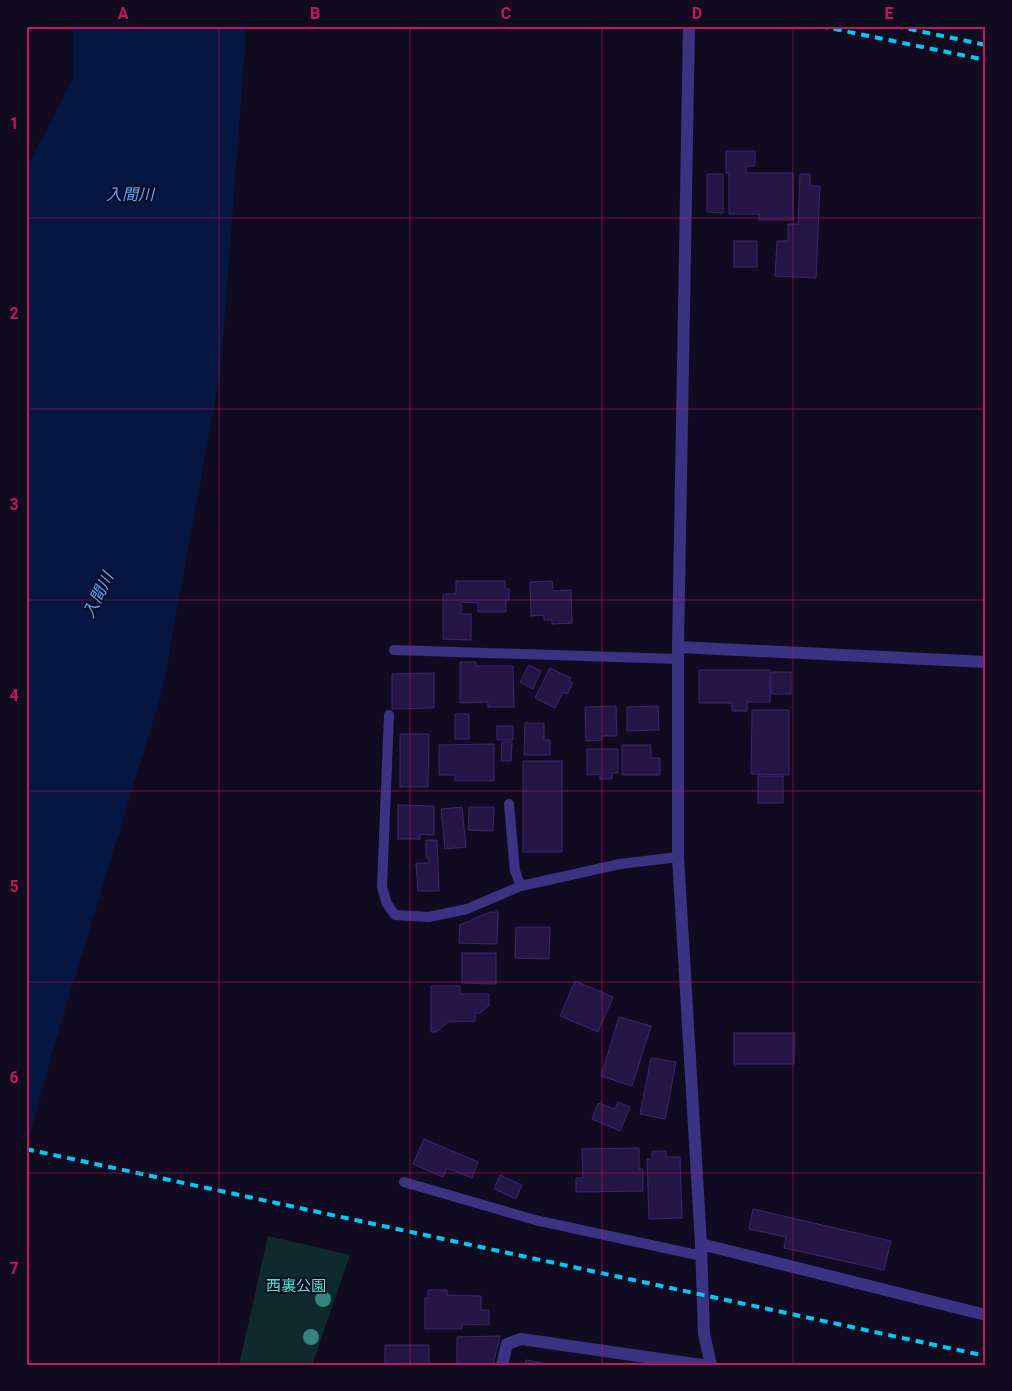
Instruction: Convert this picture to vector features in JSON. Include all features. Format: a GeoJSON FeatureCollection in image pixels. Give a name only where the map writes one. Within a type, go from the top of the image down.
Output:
{"type":"FeatureCollection","features":[{"type":"Feature","properties":{"kind":"street"},"geometry":{"type":"LineString","coordinates":[[689,26],[678,653],[678,857],[701,1250],[704,1334],[711,1365]]}},
{"type":"Feature","properties":{"kind":"street"},"geometry":{"type":"LineString","coordinates":[[678,653],[986,662]]}},
{"type":"Feature","properties":{"kind":"street"},"geometry":{"type":"LineString","coordinates":[[701,1250],[986,1315]]}},
{"type":"Feature","properties":{"kind":"street"},"geometry":{"type":"LineString","coordinates":[[502,1365],[507,1344],[521,1339],[702,1365]]}},
{"type":"Feature","properties":{"kind":"lane"},"geometry":{"type":"LineString","coordinates":[[394,650],[678,653]]}},
{"type":"Feature","properties":{"kind":"lane"},"geometry":{"type":"LineString","coordinates":[[389,715],[382,887],[386,904],[395,915],[429,917],[467,909],[521,886],[620,864],[678,857]]}},
{"type":"Feature","properties":{"kind":"lane"},"geometry":{"type":"LineString","coordinates":[[509,804],[515,871],[521,886]]}},
{"type":"Feature","properties":{"kind":"lane"},"geometry":{"type":"LineString","coordinates":[[404,1182],[535,1220],[701,1250]]}},
{"type":"Feature","properties":{"kind":"green space","name":"西裏公園"},"geometry":{"type":"Polygon","coordinates":[[[268,1236],[350,1255],[312,1365],[239,1365],[268,1236]]]}},
{"type":"Feature","properties":{"kind":"water","name":"入間川"},"geometry":{"type":"Polygon","coordinates":[[[73,26],[245,26],[245,48],[221,368],[162,692],[54,1046],[26,1151],[26,169],[73,78],[73,26]]]}},
{"type":"Feature","properties":{"kind":"building"},"geometry":{"type":"Polygon","coordinates":[[[726,151],[755,151],[755,166],[746,166],[746,173],[793,173],[793,220],[759,220],[759,214],[729,214],[729,173],[726,173],[726,151]]]}},
{"type":"Feature","properties":{"kind":"building"},"geometry":{"type":"Polygon","coordinates":[[[707,174],[723,174],[723,213],[707,212],[707,174]]]}},
{"type":"Feature","properties":{"kind":"building"},"geometry":{"type":"Polygon","coordinates":[[[800,174],[810,174],[810,186],[820,186],[816,278],[775,276],[777,241],[788,241],[788,224],[798,224],[800,174]]]}},
{"type":"Feature","properties":{"kind":"building"},"geometry":{"type":"Polygon","coordinates":[[[734,241],[757,241],[757,267],[734,267],[734,241]]]}},
{"type":"Feature","properties":{"kind":"building"},"geometry":{"type":"Polygon","coordinates":[[[456,581],[505,581],[505,589],[509,589],[509,600],[506,600],[506,612],[478,612],[478,603],[461,602],[461,614],[471,614],[471,640],[443,639],[443,594],[456,594],[456,581]]]}},
{"type":"Feature","properties":{"kind":"building"},"geometry":{"type":"Polygon","coordinates":[[[552,581],[553,591],[571,590],[572,623],[552,624],[552,620],[544,620],[544,615],[531,616],[530,582],[552,581]]]}},
{"type":"Feature","properties":{"kind":"building"},"geometry":{"type":"Polygon","coordinates":[[[460,662],[476,662],[476,666],[513,666],[514,707],[488,707],[488,702],[460,703],[460,662]]]}},
{"type":"Feature","properties":{"kind":"building"},"geometry":{"type":"Polygon","coordinates":[[[529,665],[541,671],[533,689],[520,682],[529,665]]]}},
{"type":"Feature","properties":{"kind":"building"},"geometry":{"type":"Polygon","coordinates":[[[550,668],[571,678],[569,681],[573,683],[567,694],[563,692],[555,708],[535,698],[550,668]]]}},
{"type":"Feature","properties":{"kind":"building"},"geometry":{"type":"Polygon","coordinates":[[[699,670],[770,670],[770,702],[747,702],[747,711],[732,711],[732,703],[699,703],[699,670]]]}},
{"type":"Feature","properties":{"kind":"building"},"geometry":{"type":"Polygon","coordinates":[[[771,672],[791,672],[791,694],[771,694],[771,672]]]}},
{"type":"Feature","properties":{"kind":"building"},"geometry":{"type":"Polygon","coordinates":[[[434,673],[434,708],[392,709],[392,674],[434,673]]]}},
{"type":"Feature","properties":{"kind":"building"},"geometry":{"type":"Polygon","coordinates":[[[616,706],[617,736],[602,736],[602,740],[586,741],[585,707],[616,706]]]}},
{"type":"Feature","properties":{"kind":"building"},"geometry":{"type":"Polygon","coordinates":[[[658,706],[659,730],[627,731],[627,707],[658,706]]]}},
{"type":"Feature","properties":{"kind":"building"},"geometry":{"type":"Polygon","coordinates":[[[752,710],[789,710],[789,775],[751,774],[752,710]]]}},
{"type":"Feature","properties":{"kind":"building"},"geometry":{"type":"Polygon","coordinates":[[[455,714],[469,714],[469,739],[455,739],[455,714]]]}},
{"type":"Feature","properties":{"kind":"building"},"geometry":{"type":"Polygon","coordinates":[[[525,723],[544,723],[544,740],[550,740],[550,755],[524,755],[525,723]]]}},
{"type":"Feature","properties":{"kind":"building"},"geometry":{"type":"Polygon","coordinates":[[[497,726],[513,726],[513,740],[497,740],[497,726]]]}},
{"type":"Feature","properties":{"kind":"building"},"geometry":{"type":"Polygon","coordinates":[[[400,734],[429,734],[428,787],[400,787],[400,734]]]}},
{"type":"Feature","properties":{"kind":"building"},"geometry":{"type":"Polygon","coordinates":[[[502,742],[512,742],[511,761],[501,761],[502,742]]]}},
{"type":"Feature","properties":{"kind":"building"},"geometry":{"type":"Polygon","coordinates":[[[494,744],[494,781],[455,781],[455,775],[439,775],[439,745],[494,744]]]}},
{"type":"Feature","properties":{"kind":"building"},"geometry":{"type":"Polygon","coordinates":[[[622,745],[651,745],[651,758],[660,758],[660,775],[622,775],[622,745]]]}},
{"type":"Feature","properties":{"kind":"building"},"geometry":{"type":"Polygon","coordinates":[[[587,749],[618,749],[618,773],[612,773],[612,779],[600,779],[600,774],[587,775],[587,749]]]}},
{"type":"Feature","properties":{"kind":"building"},"geometry":{"type":"Polygon","coordinates":[[[523,761],[562,761],[562,852],[523,852],[523,761]]]}},
{"type":"Feature","properties":{"kind":"building"},"geometry":{"type":"Polygon","coordinates":[[[758,776],[783,776],[783,803],[758,803],[758,776]]]}},
{"type":"Feature","properties":{"kind":"building"},"geometry":{"type":"Polygon","coordinates":[[[398,805],[434,806],[434,835],[420,834],[420,839],[398,839],[398,805]]]}},
{"type":"Feature","properties":{"kind":"building"},"geometry":{"type":"Polygon","coordinates":[[[462,807],[466,847],[445,849],[441,809],[462,807]]]}},
{"type":"Feature","properties":{"kind":"building"},"geometry":{"type":"Polygon","coordinates":[[[469,807],[494,807],[493,831],[468,830],[469,807]]]}},
{"type":"Feature","properties":{"kind":"building"},"geometry":{"type":"Polygon","coordinates":[[[426,840],[437,840],[439,891],[418,891],[416,863],[429,863],[429,858],[426,858],[426,840]]]}},
{"type":"Feature","properties":{"kind":"building"},"geometry":{"type":"Polygon","coordinates":[[[490,912],[498,912],[497,944],[459,943],[460,925],[490,912]]]}},
{"type":"Feature","properties":{"kind":"building"},"geometry":{"type":"Polygon","coordinates":[[[516,927],[550,927],[549,959],[515,958],[516,927]]]}},
{"type":"Feature","properties":{"kind":"building"},"geometry":{"type":"Polygon","coordinates":[[[462,953],[496,953],[496,984],[462,983],[462,953]]]}},
{"type":"Feature","properties":{"kind":"building"},"geometry":{"type":"Polygon","coordinates":[[[575,981],[613,997],[598,1032],[560,1016],[575,981]]]}},
{"type":"Feature","properties":{"kind":"building"},"geometry":{"type":"Polygon","coordinates":[[[431,986],[460,986],[460,994],[489,994],[489,1006],[480,1013],[475,1013],[475,1021],[448,1022],[436,1032],[431,1032],[431,986]]]}},
{"type":"Feature","properties":{"kind":"building"},"geometry":{"type":"Polygon","coordinates":[[[619,1017],[651,1026],[632,1086],[601,1076],[619,1017]]]}},
{"type":"Feature","properties":{"kind":"building"},"geometry":{"type":"Polygon","coordinates":[[[734,1033],[795,1033],[794,1064],[734,1064],[734,1033]]]}},
{"type":"Feature","properties":{"kind":"building"},"geometry":{"type":"Polygon","coordinates":[[[651,1058],[676,1062],[665,1119],[640,1114],[651,1058]]]}},
{"type":"Feature","properties":{"kind":"building"},"geometry":{"type":"Polygon","coordinates":[[[618,1102],[630,1107],[620,1131],[592,1119],[598,1103],[615,1109],[618,1102]]]}},
{"type":"Feature","properties":{"kind":"building"},"geometry":{"type":"Polygon","coordinates":[[[424,1139],[478,1162],[472,1178],[447,1168],[443,1177],[413,1164],[424,1139]]]}},
{"type":"Feature","properties":{"kind":"building"},"geometry":{"type":"Polygon","coordinates":[[[639,1148],[639,1169],[643,1169],[643,1191],[576,1192],[576,1178],[583,1178],[582,1149],[639,1148]]]}},
{"type":"Feature","properties":{"kind":"building"},"geometry":{"type":"Polygon","coordinates":[[[652,1151],[666,1151],[666,1157],[680,1157],[682,1218],[649,1219],[647,1159],[652,1159],[652,1151]]]}},
{"type":"Feature","properties":{"kind":"building"},"geometry":{"type":"Polygon","coordinates":[[[500,1175],[522,1185],[516,1199],[494,1189],[500,1175]]]}},
{"type":"Feature","properties":{"kind":"building"},"geometry":{"type":"Polygon","coordinates":[[[753,1209],[891,1241],[884,1270],[784,1248],[786,1237],[749,1229],[753,1209]]]}},
{"type":"Feature","properties":{"kind":"building"},"geometry":{"type":"Polygon","coordinates":[[[428,1290],[447,1290],[447,1295],[481,1296],[481,1310],[489,1310],[489,1325],[462,1324],[462,1329],[425,1329],[425,1298],[428,1298],[428,1290]]]}},
{"type":"Feature","properties":{"kind":"building"},"geometry":{"type":"Polygon","coordinates":[[[500,1336],[493,1365],[457,1365],[457,1337],[500,1336]]]}},
{"type":"Feature","properties":{"kind":"building"},"geometry":{"type":"Polygon","coordinates":[[[385,1345],[429,1345],[429,1365],[385,1365],[385,1345]]]}},
{"type":"Feature","properties":{"kind":"building"},"geometry":{"type":"Polygon","coordinates":[[[526,1360],[553,1365],[525,1365],[526,1360]]]}},
{"type":"Feature","properties":{"kind":"railway"},"geometry":{"type":"LineString","coordinates":[[820,26],[986,60]]}},
{"type":"Feature","properties":{"kind":"railway"},"geometry":{"type":"LineString","coordinates":[[895,26],[986,45]]}},
{"type":"Feature","properties":{"kind":"railway"},"geometry":{"type":"LineString","coordinates":[[26,1149],[986,1356]]}}]}
